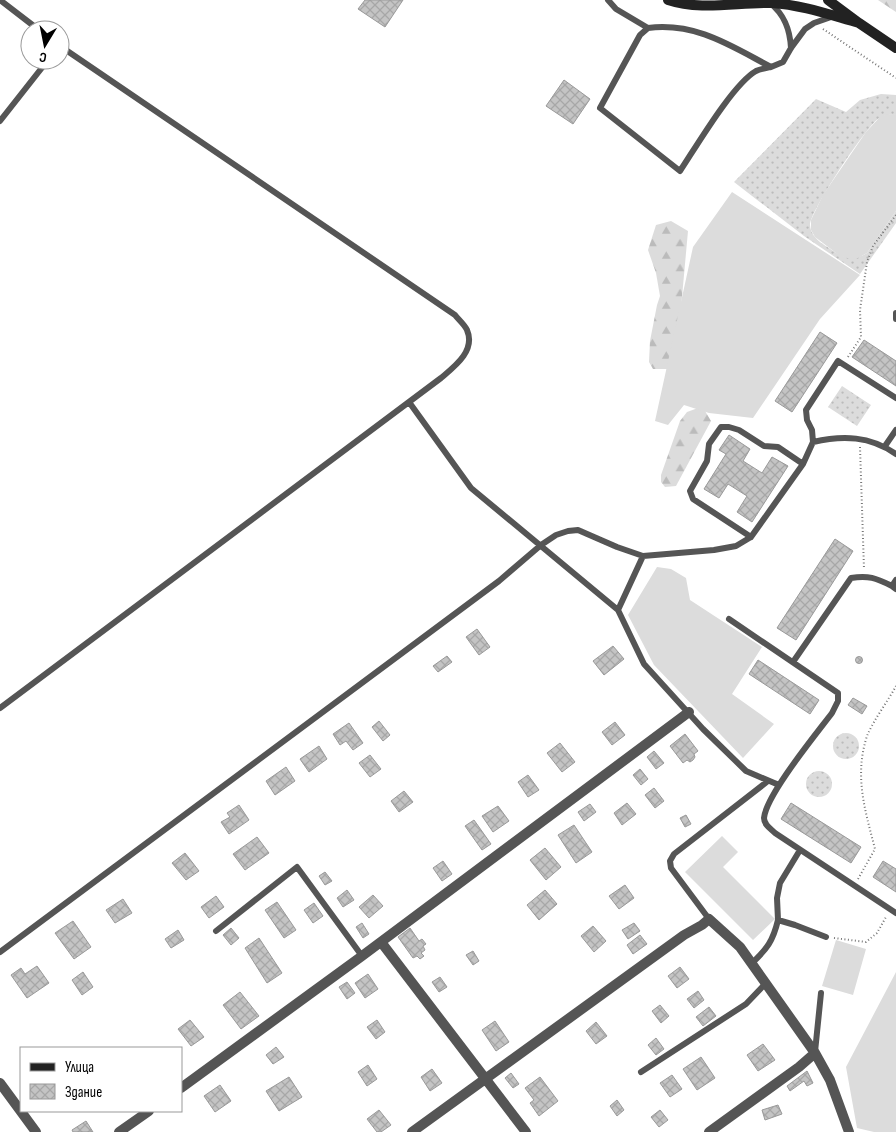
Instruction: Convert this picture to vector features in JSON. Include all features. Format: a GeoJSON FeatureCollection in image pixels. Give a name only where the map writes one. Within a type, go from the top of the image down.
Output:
{"type":"FeatureCollection","features":[{"type":"Feature","properties":{"kind":"main road"},"geometry":{"type":"LineString","coordinates":[[668,0],[710,6],[786,4],[820,11],[859,23]]}},
{"type":"Feature","properties":{"kind":"main road"},"geometry":{"type":"LineString","coordinates":[[828,0],[896,48]]}},
{"type":"Feature","properties":{"kind":"street"},"geometry":{"type":"LineString","coordinates":[[182,1087],[381,942],[689,712]]}},
{"type":"Feature","properties":{"kind":"street"},"geometry":{"type":"LineString","coordinates":[[412,1132],[684,935],[709,919],[740,948],[752,963],[815,1053],[830,1080],[849,1132]]}},
{"type":"Feature","properties":{"kind":"street"},"geometry":{"type":"LineString","coordinates":[[381,942],[526,1132]]}},
{"type":"Feature","properties":{"kind":"street"},"geometry":{"type":"LineString","coordinates":[[709,1132],[799,1067],[815,1053]]}},
{"type":"Feature","properties":{"kind":"street"},"geometry":{"type":"LineString","coordinates":[[0,1083],[20,1110]]}},
{"type":"Feature","properties":{"kind":"street"},"geometry":{"type":"LineString","coordinates":[[21,1112],[36,1132]]}},
{"type":"Feature","properties":{"kind":"street"},"geometry":{"type":"LineString","coordinates":[[119,1132],[148,1112]]}},
{"type":"Feature","properties":{"kind":"lane"},"geometry":{"type":"LineString","coordinates":[[0,0],[26,20]]}},
{"type":"Feature","properties":{"kind":"lane"},"geometry":{"type":"LineString","coordinates":[[608,0],[616,9],[648,28],[678,27],[709,35],[771,67]]}},
{"type":"Feature","properties":{"kind":"lane"},"geometry":{"type":"LineString","coordinates":[[770,3],[778,10],[786,23],[791,48]]}},
{"type":"Feature","properties":{"kind":"lane"},"geometry":{"type":"LineString","coordinates":[[648,28],[640,35],[600,108],[680,171],[745,79],[757,71],[782,62],[805,29],[814,23],[835,16]]}},
{"type":"Feature","properties":{"kind":"lane"},"geometry":{"type":"LineString","coordinates":[[0,708],[441,378],[461,361],[469,345],[468,330],[455,315],[70,53]]}},
{"type":"Feature","properties":{"kind":"lane"},"geometry":{"type":"LineString","coordinates":[[0,121],[40,70]]}},
{"type":"Feature","properties":{"kind":"lane"},"geometry":{"type":"LineString","coordinates":[[896,312],[896,319]]}},
{"type":"Feature","properties":{"kind":"lane"},"geometry":{"type":"LineString","coordinates":[[0,952],[556,536],[578,530],[643,556],[714,550],[736,546],[751,537],[803,464],[813,442],[812,430],[807,420],[806,410],[838,361],[896,398]]}},
{"type":"Feature","properties":{"kind":"lane"},"geometry":{"type":"LineString","coordinates":[[409,402],[471,488],[618,610],[644,664],[703,729],[746,771],[779,786]]}},
{"type":"Feature","properties":{"kind":"lane"},"geometry":{"type":"LineString","coordinates":[[751,537],[693,499],[690,491],[707,461],[709,444],[721,427],[739,430],[764,446],[778,448],[803,464]]}},
{"type":"Feature","properties":{"kind":"lane"},"geometry":{"type":"LineString","coordinates":[[884,446],[896,430]]}},
{"type":"Feature","properties":{"kind":"lane"},"geometry":{"type":"LineString","coordinates":[[813,442],[835,437],[860,439],[876,442],[896,454]]}},
{"type":"Feature","properties":{"kind":"lane"},"geometry":{"type":"LineString","coordinates":[[618,610],[643,556]]}},
{"type":"Feature","properties":{"kind":"lane"},"geometry":{"type":"LineString","coordinates":[[793,662],[851,578],[864,575],[880,580],[894,588],[896,580]]}},
{"type":"Feature","properties":{"kind":"lane"},"geometry":{"type":"LineString","coordinates":[[729,619],[838,693],[838,701],[832,713],[779,786],[767,807],[764,819],[766,825],[800,850],[893,911]]}},
{"type":"Feature","properties":{"kind":"lane"},"geometry":{"type":"LineString","coordinates":[[709,919],[671,868],[670,861],[674,854],[768,781]]}},
{"type":"Feature","properties":{"kind":"lane"},"geometry":{"type":"LineString","coordinates":[[752,963],[765,950],[774,937],[778,920],[777,898],[780,883],[800,850]]}},
{"type":"Feature","properties":{"kind":"lane"},"geometry":{"type":"LineString","coordinates":[[216,931],[297,867],[362,956]]}},
{"type":"Feature","properties":{"kind":"lane"},"geometry":{"type":"LineString","coordinates":[[778,920],[826,937]]}},
{"type":"Feature","properties":{"kind":"lane"},"geometry":{"type":"LineString","coordinates":[[641,1072],[746,1004],[766,984]]}},
{"type":"Feature","properties":{"kind":"lane"},"geometry":{"type":"LineString","coordinates":[[815,1053],[821,993]]}},
{"type":"Feature","properties":{"kind":"path"},"geometry":{"type":"LineString","coordinates":[[814,23],[896,78]]}},
{"type":"Feature","properties":{"kind":"path"},"geometry":{"type":"LineString","coordinates":[[843,364],[861,337],[860,310],[867,262],[873,246],[896,215]]}},
{"type":"Feature","properties":{"kind":"path"},"geometry":{"type":"LineString","coordinates":[[860,439],[864,575]]}},
{"type":"Feature","properties":{"kind":"path"},"geometry":{"type":"LineString","coordinates":[[854,886],[875,849],[863,799],[860,772],[868,736],[896,686]]}},
{"type":"Feature","properties":{"kind":"path"},"geometry":{"type":"LineString","coordinates":[[826,937],[866,942],[877,933],[893,911]]}},
{"type":"Feature","properties":{"kind":"green space"},"geometry":{"type":"Polygon","coordinates":[[[878,0],[896,0],[896,12],[878,0]]]}},
{"type":"Feature","properties":{"kind":"green space"},"geometry":{"type":"Polygon","coordinates":[[[881,94],[896,95],[896,115],[887,115],[878,119],[862,137],[828,187],[812,217],[810,225],[813,234],[823,244],[843,256],[855,258],[867,253],[896,211],[896,223],[860,274],[804,236],[734,182],[816,99],[846,112],[860,100],[881,94]]]}},
{"type":"Feature","properties":{"kind":"green space"},"geometry":{"type":"Polygon","coordinates":[[[896,115],[896,211],[867,253],[858,258],[851,259],[840,256],[815,237],[811,230],[811,220],[823,195],[866,132],[880,117],[896,115]]]}},
{"type":"Feature","properties":{"kind":"green space"},"geometry":{"type":"Polygon","coordinates":[[[732,192],[860,275],[820,319],[753,418],[709,413],[684,405],[668,425],[655,421],[693,247],[732,192]]]}},
{"type":"Feature","properties":{"kind":"green space"},"geometry":{"type":"Polygon","coordinates":[[[671,221],[688,231],[676,363],[668,369],[653,369],[649,362],[650,341],[660,296],[656,273],[648,250],[656,225],[671,221]]]}},
{"type":"Feature","properties":{"kind":"green space"},"geometry":{"type":"Polygon","coordinates":[[[842,386],[871,405],[857,426],[828,407],[842,386]]]}},
{"type":"Feature","properties":{"kind":"green space"},"geometry":{"type":"Polygon","coordinates":[[[698,408],[705,411],[711,421],[676,486],[665,487],[661,482],[661,475],[680,421],[687,412],[698,408]]]}},
{"type":"Feature","properties":{"kind":"green space"},"geometry":{"type":"Polygon","coordinates":[[[657,567],[671,569],[686,578],[690,600],[762,647],[732,694],[774,724],[743,758],[654,665],[628,615],[657,567]]]}},
{"type":"Feature","properties":{"kind":"green space"},"geometry":{"type":"Polygon","coordinates":[[[846,733],[855,737],[859,746],[855,755],[846,759],[837,755],[833,746],[837,737],[846,733]]]}},
{"type":"Feature","properties":{"kind":"green space"},"geometry":{"type":"Polygon","coordinates":[[[819,771],[828,775],[832,784],[828,793],[819,797],[810,793],[806,784],[810,775],[819,771]]]}},
{"type":"Feature","properties":{"kind":"green space"},"geometry":{"type":"Polygon","coordinates":[[[722,836],[738,852],[723,867],[775,919],[753,940],[685,872],[722,836]]]}},
{"type":"Feature","properties":{"kind":"green space"},"geometry":{"type":"Polygon","coordinates":[[[836,940],[866,949],[853,995],[822,986],[836,940]]]}},
{"type":"Feature","properties":{"kind":"green space"},"geometry":{"type":"Polygon","coordinates":[[[896,972],[896,1132],[874,1132],[857,1128],[846,1067],[896,972]]]}},
{"type":"Feature","properties":{"kind":"building"},"geometry":{"type":"Polygon","coordinates":[[[365,0],[403,0],[385,27],[358,9],[365,0]]]}},
{"type":"Feature","properties":{"kind":"building"},"geometry":{"type":"Polygon","coordinates":[[[564,80],[590,99],[573,124],[546,106],[564,80]]]}},
{"type":"Feature","properties":{"kind":"building"},"geometry":{"type":"Polygon","coordinates":[[[820,332],[837,343],[792,412],[775,401],[820,332]]]}},
{"type":"Feature","properties":{"kind":"building"},"geometry":{"type":"Polygon","coordinates":[[[864,340],[896,361],[896,386],[852,357],[864,340]]]}},
{"type":"Feature","properties":{"kind":"building"},"geometry":{"type":"Polygon","coordinates":[[[729,435],[750,449],[743,461],[762,473],[772,457],[788,466],[752,522],[737,512],[747,496],[728,484],[719,498],[704,489],[726,454],[719,450],[729,435]]]}},
{"type":"Feature","properties":{"kind":"building"},"geometry":{"type":"Polygon","coordinates":[[[835,539],[853,551],[796,640],[777,628],[835,539]]]}},
{"type":"Feature","properties":{"kind":"building"},"geometry":{"type":"Polygon","coordinates":[[[477,629],[490,647],[479,655],[466,637],[477,629]]]}},
{"type":"Feature","properties":{"kind":"building"},"geometry":{"type":"Polygon","coordinates":[[[613,646],[624,659],[604,675],[593,661],[613,646]]]}},
{"type":"Feature","properties":{"kind":"building"},"geometry":{"type":"Polygon","coordinates":[[[447,656],[452,662],[438,672],[433,666],[447,656]]]}},
{"type":"Feature","properties":{"kind":"building"},"geometry":{"type":"Polygon","coordinates":[[[859,656],[863,660],[859,664],[855,660],[859,656]]]}},
{"type":"Feature","properties":{"kind":"building"},"geometry":{"type":"Polygon","coordinates":[[[758,660],[819,700],[810,714],[749,674],[758,660]]]}},
{"type":"Feature","properties":{"kind":"building"},"geometry":{"type":"Polygon","coordinates":[[[853,698],[867,706],[862,714],[848,705],[853,698]]]}},
{"type":"Feature","properties":{"kind":"building"},"geometry":{"type":"Polygon","coordinates":[[[379,721],[390,735],[383,741],[372,727],[379,721]]]}},
{"type":"Feature","properties":{"kind":"building"},"geometry":{"type":"Polygon","coordinates":[[[615,722],[625,735],[612,745],[602,732],[615,722]]]}},
{"type":"Feature","properties":{"kind":"building"},"geometry":{"type":"Polygon","coordinates":[[[349,723],[363,743],[353,750],[346,741],[340,745],[333,734],[349,723]]]}},
{"type":"Feature","properties":{"kind":"building"},"geometry":{"type":"Polygon","coordinates":[[[685,734],[698,751],[694,754],[693,760],[690,762],[687,760],[683,763],[670,746],[685,734]]]}},
{"type":"Feature","properties":{"kind":"building"},"geometry":{"type":"Polygon","coordinates":[[[560,743],[575,762],[562,772],[547,753],[560,743]]]}},
{"type":"Feature","properties":{"kind":"building"},"geometry":{"type":"Polygon","coordinates":[[[319,746],[327,759],[309,772],[300,759],[319,746]]]}},
{"type":"Feature","properties":{"kind":"building"},"geometry":{"type":"Polygon","coordinates":[[[654,751],[664,763],[656,769],[647,757],[654,751]]]}},
{"type":"Feature","properties":{"kind":"building"},"geometry":{"type":"Polygon","coordinates":[[[370,755],[381,769],[370,777],[359,763],[370,755]]]}},
{"type":"Feature","properties":{"kind":"building"},"geometry":{"type":"Polygon","coordinates":[[[286,767],[295,781],[275,795],[266,781],[286,767]]]}},
{"type":"Feature","properties":{"kind":"building"},"geometry":{"type":"Polygon","coordinates":[[[640,769],[648,779],[641,785],[633,775],[640,769]]]}},
{"type":"Feature","properties":{"kind":"building"},"geometry":{"type":"Polygon","coordinates":[[[528,775],[539,790],[528,797],[518,782],[528,775]]]}},
{"type":"Feature","properties":{"kind":"building"},"geometry":{"type":"Polygon","coordinates":[[[654,788],[664,801],[655,808],[645,795],[654,788]]]}},
{"type":"Feature","properties":{"kind":"building"},"geometry":{"type":"Polygon","coordinates":[[[404,791],[413,802],[399,812],[391,801],[404,791]]]}},
{"type":"Feature","properties":{"kind":"building"},"geometry":{"type":"Polygon","coordinates":[[[627,803],[636,814],[622,825],[614,813],[627,803]]]}},
{"type":"Feature","properties":{"kind":"building"},"geometry":{"type":"Polygon","coordinates":[[[791,803],[861,847],[851,863],[781,819],[791,803]]]}},
{"type":"Feature","properties":{"kind":"building"},"geometry":{"type":"Polygon","coordinates":[[[590,804],[596,812],[584,821],[578,812],[590,804]]]}},
{"type":"Feature","properties":{"kind":"building"},"geometry":{"type":"Polygon","coordinates":[[[239,805],[249,820],[229,834],[221,822],[230,817],[227,813],[239,805]]]}},
{"type":"Feature","properties":{"kind":"building"},"geometry":{"type":"Polygon","coordinates":[[[498,806],[509,821],[493,832],[482,816],[498,806]]]}},
{"type":"Feature","properties":{"kind":"building"},"geometry":{"type":"Polygon","coordinates":[[[686,815],[691,824],[685,827],[680,818],[686,815]]]}},
{"type":"Feature","properties":{"kind":"building"},"geometry":{"type":"Polygon","coordinates":[[[474,820],[491,844],[482,850],[465,826],[474,820]]]}},
{"type":"Feature","properties":{"kind":"building"},"geometry":{"type":"Polygon","coordinates":[[[574,825],[592,852],[576,863],[558,835],[574,825]]]}},
{"type":"Feature","properties":{"kind":"building"},"geometry":{"type":"Polygon","coordinates":[[[257,837],[269,853],[245,870],[233,854],[257,837]]]}},
{"type":"Feature","properties":{"kind":"building"},"geometry":{"type":"Polygon","coordinates":[[[545,848],[561,867],[546,880],[530,860],[545,848]]]}},
{"type":"Feature","properties":{"kind":"building"},"geometry":{"type":"Polygon","coordinates":[[[185,853],[199,871],[186,880],[172,863],[185,853]]]}},
{"type":"Feature","properties":{"kind":"building"},"geometry":{"type":"Polygon","coordinates":[[[443,861],[452,874],[442,881],[433,868],[443,861]]]}},
{"type":"Feature","properties":{"kind":"building"},"geometry":{"type":"Polygon","coordinates":[[[883,861],[896,869],[896,892],[873,877],[883,861]]]}},
{"type":"Feature","properties":{"kind":"building"},"geometry":{"type":"Polygon","coordinates":[[[325,872],[332,881],[325,885],[319,876],[325,872]]]}},
{"type":"Feature","properties":{"kind":"building"},"geometry":{"type":"Polygon","coordinates":[[[625,885],[634,898],[619,909],[609,896],[625,885]]]}},
{"type":"Feature","properties":{"kind":"building"},"geometry":{"type":"Polygon","coordinates":[[[347,890],[354,900],[343,907],[337,898],[347,890]]]}},
{"type":"Feature","properties":{"kind":"building"},"geometry":{"type":"Polygon","coordinates":[[[545,890],[557,904],[539,920],[527,905],[545,890]]]}},
{"type":"Feature","properties":{"kind":"building"},"geometry":{"type":"Polygon","coordinates":[[[373,895],[383,906],[369,918],[359,907],[373,895]]]}},
{"type":"Feature","properties":{"kind":"building"},"geometry":{"type":"Polygon","coordinates":[[[216,896],[224,907],[209,918],[201,907],[216,896]]]}},
{"type":"Feature","properties":{"kind":"building"},"geometry":{"type":"Polygon","coordinates":[[[123,899],[132,913],[115,923],[106,910],[123,899]]]}},
{"type":"Feature","properties":{"kind":"building"},"geometry":{"type":"Polygon","coordinates":[[[277,902],[296,930],[284,938],[265,910],[277,902]]]}},
{"type":"Feature","properties":{"kind":"building"},"geometry":{"type":"Polygon","coordinates":[[[314,903],[323,916],[313,923],[304,910],[314,903]]]}},
{"type":"Feature","properties":{"kind":"building"},"geometry":{"type":"Polygon","coordinates":[[[73,921],[91,947],[74,959],[55,933],[73,921]]]}},
{"type":"Feature","properties":{"kind":"building"},"geometry":{"type":"Polygon","coordinates":[[[362,923],[369,934],[363,938],[356,927],[362,923]]]}},
{"type":"Feature","properties":{"kind":"building"},"geometry":{"type":"Polygon","coordinates":[[[634,923],[640,931],[628,939],[622,930],[634,923]]]}},
{"type":"Feature","properties":{"kind":"building"},"geometry":{"type":"Polygon","coordinates":[[[593,926],[606,941],[594,952],[581,936],[593,926]]]}},
{"type":"Feature","properties":{"kind":"building"},"geometry":{"type":"Polygon","coordinates":[[[231,928],[239,938],[231,945],[223,935],[231,928]]]}},
{"type":"Feature","properties":{"kind":"building"},"geometry":{"type":"Polygon","coordinates":[[[410,928],[419,941],[422,939],[426,944],[423,946],[425,950],[421,953],[424,956],[420,959],[417,956],[413,958],[398,937],[410,928]]]}},
{"type":"Feature","properties":{"kind":"building"},"geometry":{"type":"Polygon","coordinates":[[[178,930],[184,940],[171,948],[165,939],[178,930]]]}},
{"type":"Feature","properties":{"kind":"building"},"geometry":{"type":"Polygon","coordinates":[[[640,935],[647,944],[633,954],[627,945],[640,935]]]}},
{"type":"Feature","properties":{"kind":"building"},"geometry":{"type":"Polygon","coordinates":[[[259,938],[282,973],[267,983],[245,948],[259,938]]]}},
{"type":"Feature","properties":{"kind":"building"},"geometry":{"type":"Polygon","coordinates":[[[473,951],[479,961],[473,965],[466,955],[473,951]]]}},
{"type":"Feature","properties":{"kind":"building"},"geometry":{"type":"Polygon","coordinates":[[[37,966],[49,983],[27,998],[11,975],[21,968],[25,974],[37,966]]]}},
{"type":"Feature","properties":{"kind":"building"},"geometry":{"type":"Polygon","coordinates":[[[680,967],[689,979],[677,988],[668,976],[680,967]]]}},
{"type":"Feature","properties":{"kind":"building"},"geometry":{"type":"Polygon","coordinates":[[[83,972],[93,987],[82,995],[72,980],[83,972]]]}},
{"type":"Feature","properties":{"kind":"building"},"geometry":{"type":"Polygon","coordinates":[[[368,974],[378,989],[365,998],[355,983],[368,974]]]}},
{"type":"Feature","properties":{"kind":"building"},"geometry":{"type":"Polygon","coordinates":[[[440,977],[447,987],[439,992],[432,982],[440,977]]]}},
{"type":"Feature","properties":{"kind":"building"},"geometry":{"type":"Polygon","coordinates":[[[347,982],[355,993],[347,999],[339,987],[347,982]]]}},
{"type":"Feature","properties":{"kind":"building"},"geometry":{"type":"Polygon","coordinates":[[[698,991],[704,1000],[694,1008],[687,999],[698,991]]]}},
{"type":"Feature","properties":{"kind":"building"},"geometry":{"type":"Polygon","coordinates":[[[240,992],[259,1016],[241,1029],[223,1005],[240,992]]]}},
{"type":"Feature","properties":{"kind":"building"},"geometry":{"type":"Polygon","coordinates":[[[660,1005],[669,1016],[661,1023],[652,1011],[660,1005]]]}},
{"type":"Feature","properties":{"kind":"building"},"geometry":{"type":"Polygon","coordinates":[[[709,1007],[716,1016],[703,1026],[696,1017],[709,1007]]]}},
{"type":"Feature","properties":{"kind":"building"},"geometry":{"type":"Polygon","coordinates":[[[190,1020],[204,1037],[191,1046],[178,1029],[190,1020]]]}},
{"type":"Feature","properties":{"kind":"building"},"geometry":{"type":"Polygon","coordinates":[[[377,1020],[385,1032],[376,1039],[367,1027],[377,1020]]]}},
{"type":"Feature","properties":{"kind":"building"},"geometry":{"type":"Polygon","coordinates":[[[495,1021],[509,1042],[496,1051],[482,1030],[495,1021]]]}},
{"type":"Feature","properties":{"kind":"building"},"geometry":{"type":"Polygon","coordinates":[[[596,1022],[607,1036],[596,1044],[586,1031],[596,1022]]]}},
{"type":"Feature","properties":{"kind":"building"},"geometry":{"type":"Polygon","coordinates":[[[656,1038],[664,1049],[656,1055],[648,1045],[656,1038]]]}},
{"type":"Feature","properties":{"kind":"building"},"geometry":{"type":"Polygon","coordinates":[[[763,1044],[775,1060],[758,1071],[747,1055],[763,1044]]]}},
{"type":"Feature","properties":{"kind":"building"},"geometry":{"type":"Polygon","coordinates":[[[276,1047],[284,1057],[273,1064],[266,1055],[276,1047]]]}},
{"type":"Feature","properties":{"kind":"building"},"geometry":{"type":"Polygon","coordinates":[[[701,1057],[715,1078],[697,1090],[683,1069],[701,1057]]]}},
{"type":"Feature","properties":{"kind":"building"},"geometry":{"type":"Polygon","coordinates":[[[368,1065],[377,1079],[367,1086],[358,1072],[368,1065]]]}},
{"type":"Feature","properties":{"kind":"building"},"geometry":{"type":"Polygon","coordinates":[[[432,1069],[442,1083],[430,1091],[421,1077],[432,1069]]]}},
{"type":"Feature","properties":{"kind":"building"},"geometry":{"type":"Polygon","coordinates":[[[807,1071],[813,1083],[807,1086],[804,1081],[790,1091],[787,1086],[807,1071]]]}},
{"type":"Feature","properties":{"kind":"building"},"geometry":{"type":"Polygon","coordinates":[[[511,1073],[519,1084],[513,1088],[505,1078],[511,1073]]]}},
{"type":"Feature","properties":{"kind":"building"},"geometry":{"type":"Polygon","coordinates":[[[672,1075],[682,1089],[670,1097],[660,1083],[672,1075]]]}},
{"type":"Feature","properties":{"kind":"building"},"geometry":{"type":"Polygon","coordinates":[[[289,1077],[302,1097],[279,1111],[266,1091],[289,1077]]]}},
{"type":"Feature","properties":{"kind":"building"},"geometry":{"type":"Polygon","coordinates":[[[540,1077],[558,1101],[539,1116],[530,1103],[534,1100],[525,1088],[540,1077]]]}},
{"type":"Feature","properties":{"kind":"building"},"geometry":{"type":"Polygon","coordinates":[[[220,1085],[231,1101],[215,1112],[204,1096],[220,1085]]]}},
{"type":"Feature","properties":{"kind":"building"},"geometry":{"type":"Polygon","coordinates":[[[617,1100],[624,1110],[617,1116],[610,1106],[617,1100]]]}},
{"type":"Feature","properties":{"kind":"building"},"geometry":{"type":"Polygon","coordinates":[[[778,1105],[782,1114],[765,1120],[762,1110],[778,1105]]]}},
{"type":"Feature","properties":{"kind":"building"},"geometry":{"type":"Polygon","coordinates":[[[379,1110],[391,1125],[381,1132],[377,1132],[367,1119],[379,1110]]]}},
{"type":"Feature","properties":{"kind":"building"},"geometry":{"type":"Polygon","coordinates":[[[660,1110],[668,1120],[659,1127],[651,1117],[660,1110]]]}},
{"type":"Feature","properties":{"kind":"building"},"geometry":{"type":"Polygon","coordinates":[[[86,1121],[93,1132],[73,1132],[72,1130],[86,1121]]]}}]}
